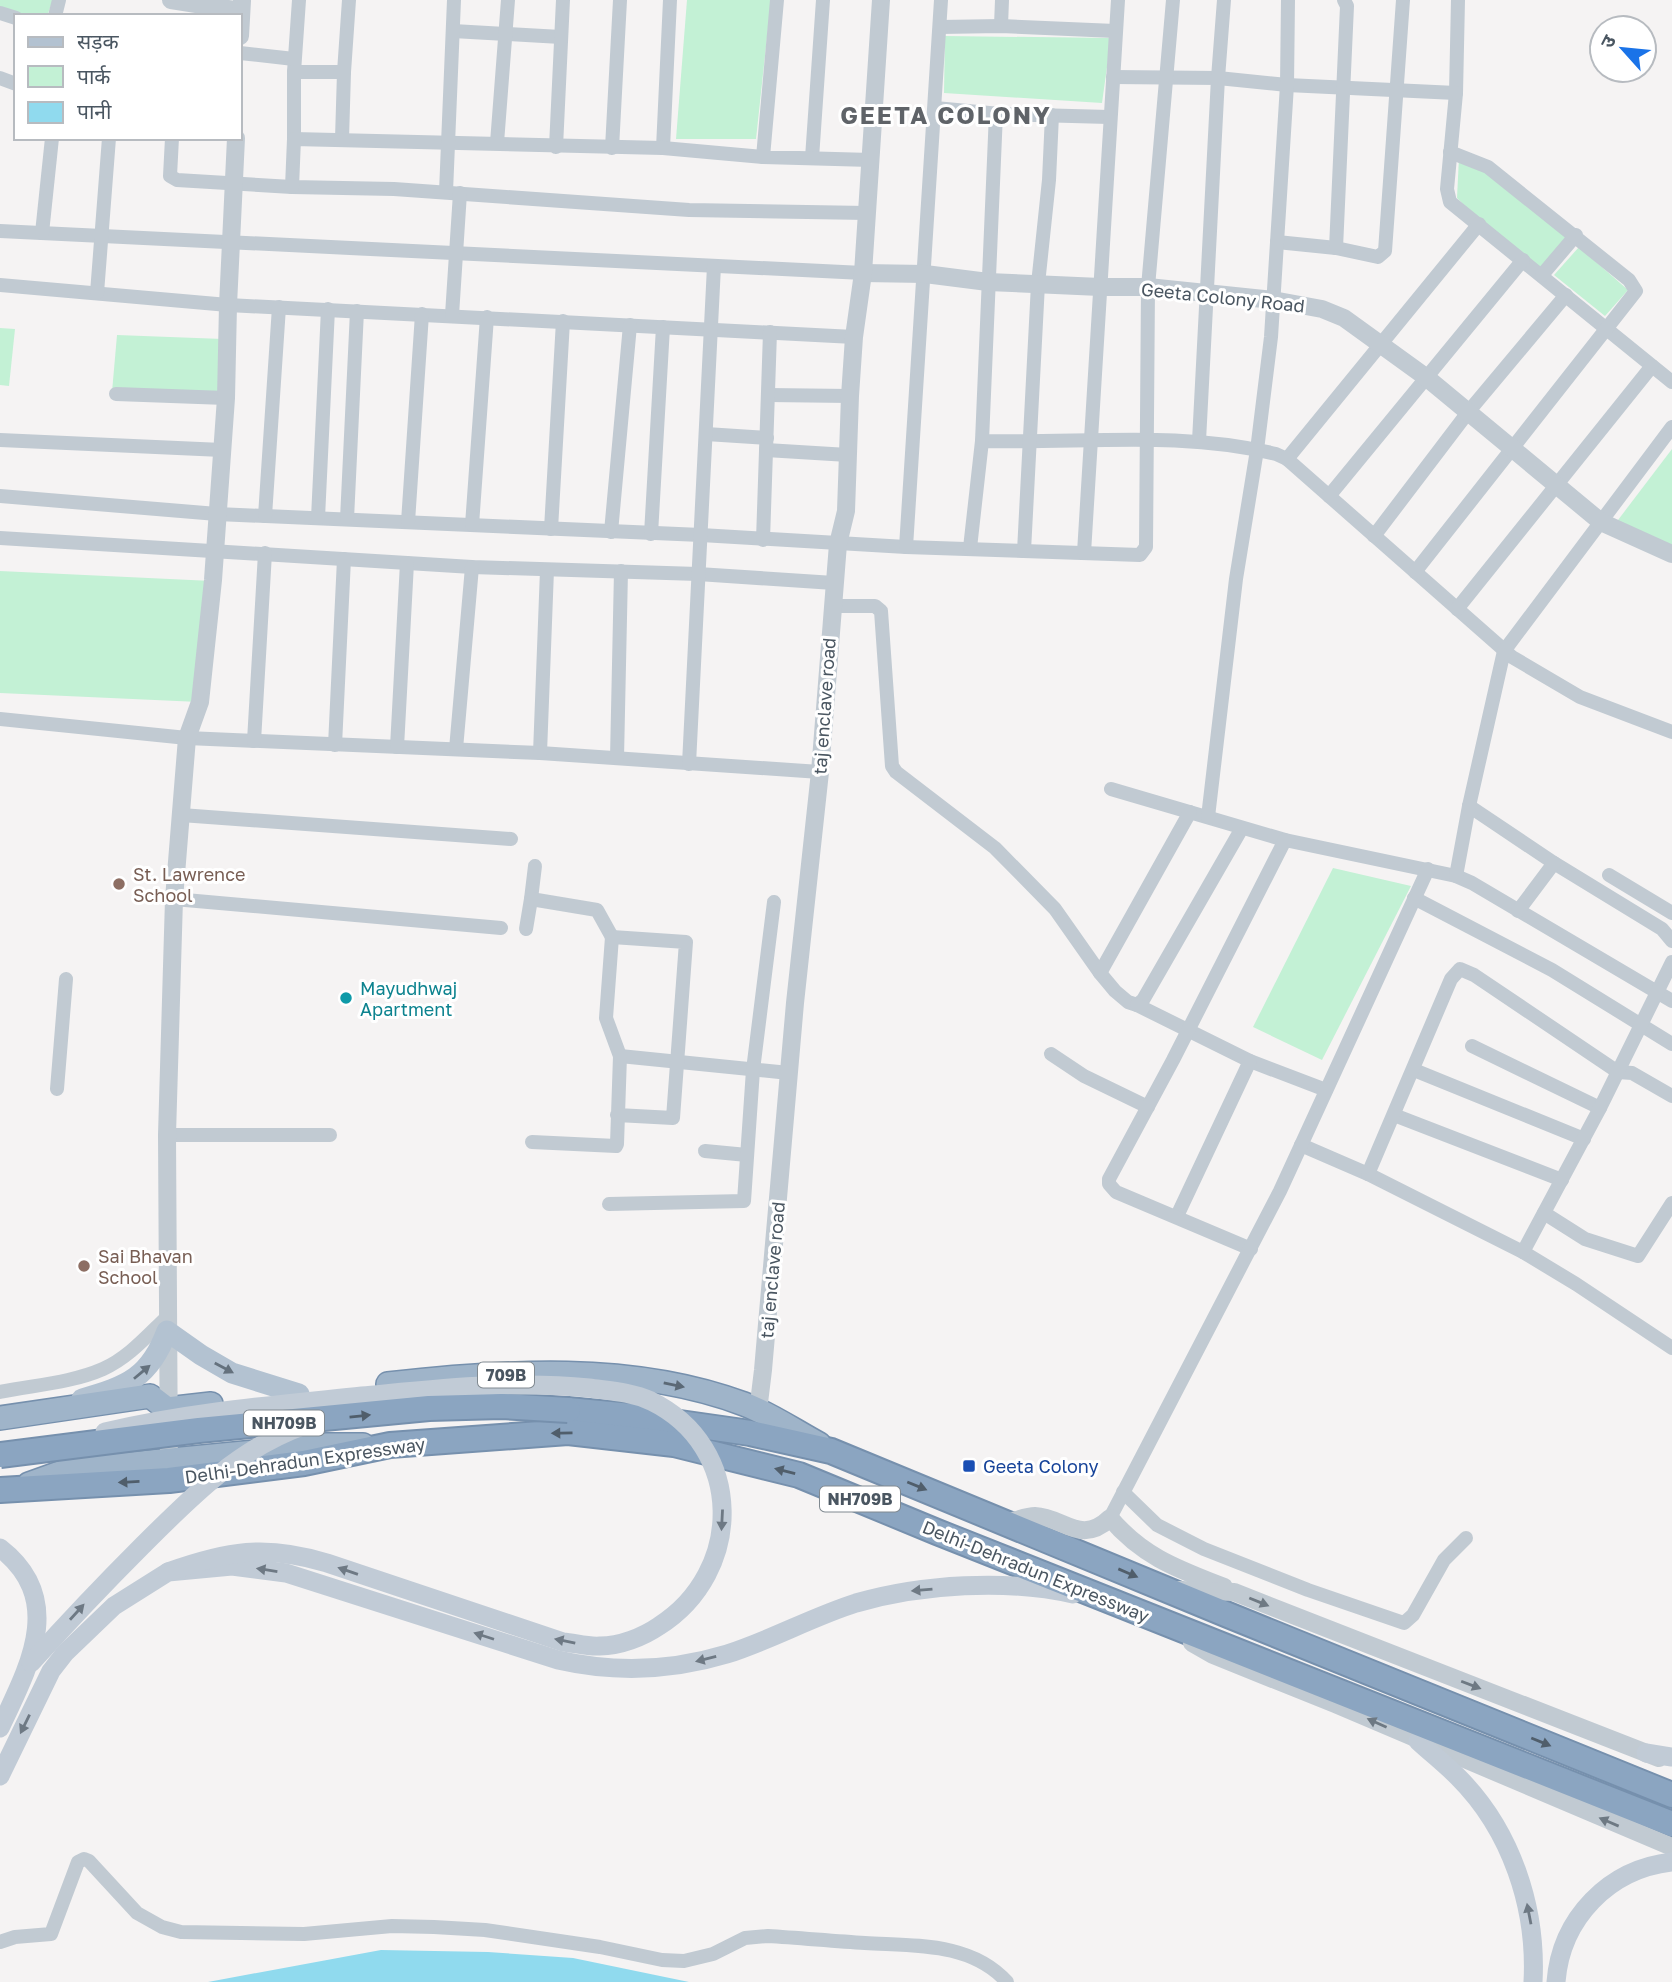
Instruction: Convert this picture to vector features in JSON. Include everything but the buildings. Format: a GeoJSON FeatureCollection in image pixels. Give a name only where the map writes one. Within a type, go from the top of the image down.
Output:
{"type":"FeatureCollection","features":[{"type":"Feature","properties":{"kind":"highway","name":"709B"},"geometry":{"type":"LineString","coordinates":[[0,1418],[150,1396],[167,1409],[452,1377],[575,1373],[662,1382],[709,1393],[746,1405],[831,1451]]}},
{"type":"Feature","properties":{"kind":"highway","name":"Delhi-Dehradun Expressway"},"geometry":{"type":"LineString","coordinates":[[12,1454],[199,1430],[429,1408],[502,1406],[568,1410],[750,1433],[831,1451],[1168,1590],[1231,1603],[1672,1795]]}},
{"type":"Feature","properties":{"kind":"highway","name":"Delhi-Dehradun Expressway"},"geometry":{"type":"LineString","coordinates":[[8,1490],[169,1470],[304,1463],[390,1445],[568,1432],[674,1444],[799,1475],[1672,1825]]}},
{"type":"Feature","properties":{"kind":"main road"},"geometry":{"type":"LineString","coordinates":[[33,1412],[100,1394],[132,1381],[151,1365],[159,1352],[167,1324],[201,1355],[232,1373],[299,1394]]}},
{"type":"Feature","properties":{"kind":"main road"},"geometry":{"type":"LineString","coordinates":[[0,1776],[51,1671],[65,1653],[114,1606],[168,1573],[226,1554],[261,1551],[295,1555],[327,1563],[563,1642],[599,1647],[628,1641],[649,1632],[691,1600],[708,1574],[722,1529],[722,1497],[718,1482],[705,1452],[685,1426],[665,1409],[628,1393],[560,1385],[461,1386],[159,1419],[12,1454]]}},
{"type":"Feature","properties":{"kind":"main road"},"geometry":{"type":"LineString","coordinates":[[31,1663],[95,1593],[173,1515],[226,1467],[280,1436],[322,1420]]}},
{"type":"Feature","properties":{"kind":"main road"},"geometry":{"type":"LineString","coordinates":[[0,1548],[23,1572],[33,1593],[38,1627],[31,1663],[0,1728]]}},
{"type":"Feature","properties":{"kind":"main road"},"geometry":{"type":"LineString","coordinates":[[168,1573],[233,1566],[286,1573],[558,1660],[628,1669],[670,1667],[727,1654],[857,1603],[915,1591],[990,1586],[1052,1590],[1134,1610]]}},
{"type":"Feature","properties":{"kind":"main road"},"geometry":{"type":"LineString","coordinates":[[1418,1741],[1458,1777],[1492,1820],[1517,1869],[1532,1930],[1533,1982]]}},
{"type":"Feature","properties":{"kind":"main road"},"geometry":{"type":"LineString","coordinates":[[1646,1753],[1672,1757]]}},
{"type":"Feature","properties":{"kind":"main road"},"geometry":{"type":"LineString","coordinates":[[1556,1982],[1558,1964],[1568,1935],[1594,1897],[1632,1872],[1672,1862]]}},
{"type":"Feature","properties":{"kind":"street"},"geometry":{"type":"LineString","coordinates":[[172,0],[242,6]]}},
{"type":"Feature","properties":{"kind":"street"},"geometry":{"type":"LineString","coordinates":[[172,0],[185,14]]}},
{"type":"Feature","properties":{"kind":"street"},"geometry":{"type":"LineString","coordinates":[[292,187],[294,66],[299,0]]}},
{"type":"Feature","properties":{"kind":"street"},"geometry":{"type":"LineString","coordinates":[[342,139],[349,0]]}},
{"type":"Feature","properties":{"kind":"street"},"geometry":{"type":"LineString","coordinates":[[452,316],[456,253],[448,142],[454,0]]}},
{"type":"Feature","properties":{"kind":"street"},"geometry":{"type":"LineString","coordinates":[[497,144],[508,0]]}},
{"type":"Feature","properties":{"kind":"street"},"geometry":{"type":"LineString","coordinates":[[556,147],[563,0]]}},
{"type":"Feature","properties":{"kind":"street"},"geometry":{"type":"LineString","coordinates":[[612,148],[620,0]]}},
{"type":"Feature","properties":{"kind":"street"},"geometry":{"type":"LineString","coordinates":[[663,148],[670,0]]}},
{"type":"Feature","properties":{"kind":"street"},"geometry":{"type":"LineString","coordinates":[[763,157],[778,0]]}},
{"type":"Feature","properties":{"kind":"street"},"geometry":{"type":"LineString","coordinates":[[813,158],[823,0]]}},
{"type":"Feature","properties":{"kind":"street","name":"taj enclave road"},"geometry":{"type":"LineString","coordinates":[[758,1411],[764,1370],[808,864],[820,772],[834,583],[838,544],[846,511],[850,396],[863,273],[881,0]]}},
{"type":"Feature","properties":{"kind":"street"},"geometry":{"type":"LineString","coordinates":[[906,547],[941,0]]}},
{"type":"Feature","properties":{"kind":"street"},"geometry":{"type":"LineString","coordinates":[[1000,26],[1002,0]]}},
{"type":"Feature","properties":{"kind":"street"},"geometry":{"type":"LineString","coordinates":[[1084,552],[1118,0]]}},
{"type":"Feature","properties":{"kind":"street"},"geometry":{"type":"LineString","coordinates":[[0,496],[217,514],[1136,556],[1146,547],[1148,287],[1173,0]]}},
{"type":"Feature","properties":{"kind":"street"},"geometry":{"type":"LineString","coordinates":[[1199,441],[1224,0]]}},
{"type":"Feature","properties":{"kind":"street"},"geometry":{"type":"LineString","coordinates":[[1208,817],[1236,579],[1257,450],[1273,300],[1287,85],[1288,0]]}},
{"type":"Feature","properties":{"kind":"street"},"geometry":{"type":"LineString","coordinates":[[1336,248],[1345,87],[1347,6],[1344,0]]}},
{"type":"Feature","properties":{"kind":"street"},"geometry":{"type":"LineString","coordinates":[[1277,242],[1336,248],[1378,257],[1385,251],[1404,0]]}},
{"type":"Feature","properties":{"kind":"street"},"geometry":{"type":"LineString","coordinates":[[1458,0],[1456,93],[1448,197],[1454,206],[1672,382]]}},
{"type":"Feature","properties":{"kind":"street"},"geometry":{"type":"LineString","coordinates":[[940,27],[1000,26],[1115,31]]}},
{"type":"Feature","properties":{"kind":"street"},"geometry":{"type":"LineString","coordinates":[[453,32],[561,37]]}},
{"type":"Feature","properties":{"kind":"street"},"geometry":{"type":"LineString","coordinates":[[242,53],[294,66],[344,72]]}},
{"type":"Feature","properties":{"kind":"street"},"geometry":{"type":"LineString","coordinates":[[1113,77],[1218,78],[1287,85],[1456,93]]}},
{"type":"Feature","properties":{"kind":"street"},"geometry":{"type":"LineString","coordinates":[[935,108],[1109,117]]}},
{"type":"Feature","properties":{"kind":"street"},"geometry":{"type":"LineString","coordinates":[[970,548],[982,441],[996,113]]}},
{"type":"Feature","properties":{"kind":"street"},"geometry":{"type":"LineString","coordinates":[[1024,551],[1038,284],[1049,180],[1052,116]]}},
{"type":"Feature","properties":{"kind":"street"},"geometry":{"type":"LineString","coordinates":[[294,139],[663,148],[763,157],[871,160]]}},
{"type":"Feature","properties":{"kind":"street"},"geometry":{"type":"LineString","coordinates":[[42,233],[52,140]]}},
{"type":"Feature","properties":{"kind":"street"},"geometry":{"type":"LineString","coordinates":[[97,293],[109,140]]}},
{"type":"Feature","properties":{"kind":"street"},"geometry":{"type":"LineString","coordinates":[[172,140],[169,170],[173,179],[292,187],[394,188],[689,210],[867,213]]}},
{"type":"Feature","properties":{"kind":"street"},"geometry":{"type":"LineString","coordinates":[[169,1470],[167,1135],[174,899],[187,738],[200,702],[215,550],[226,398],[236,140]]}},
{"type":"Feature","properties":{"kind":"street"},"geometry":{"type":"LineString","coordinates":[[1415,572],[1634,295],[1636,288],[1629,279],[1576,235],[1488,167],[1450,152]]}},
{"type":"Feature","properties":{"kind":"street"},"geometry":{"type":"LineString","coordinates":[[1287,459],[1479,224]]}},
{"type":"Feature","properties":{"kind":"street"},"geometry":{"type":"LineString","coordinates":[[0,231],[863,273]]}},
{"type":"Feature","properties":{"kind":"street"},"geometry":{"type":"LineString","coordinates":[[1542,275],[1576,235]]}},
{"type":"Feature","properties":{"kind":"street"},"geometry":{"type":"LineString","coordinates":[[1329,496],[1523,260]]}},
{"type":"Feature","properties":{"kind":"street"},"geometry":{"type":"LineString","coordinates":[[689,764],[714,266]]}},
{"type":"Feature","properties":{"kind":"street","name":"Geeta Colony Road"},"geometry":{"type":"LineString","coordinates":[[863,273],[925,274],[988,282],[1100,288],[1148,287],[1273,300],[1322,309],[1344,318],[1427,377],[1601,522],[1672,554]]}},
{"type":"Feature","properties":{"kind":"street"},"geometry":{"type":"LineString","coordinates":[[0,285],[228,305],[855,337]]}},
{"type":"Feature","properties":{"kind":"street"},"geometry":{"type":"LineString","coordinates":[[1374,536],[1469,411],[1566,295]]}},
{"type":"Feature","properties":{"kind":"street"},"geometry":{"type":"LineString","coordinates":[[265,516],[279,307]]}},
{"type":"Feature","properties":{"kind":"street"},"geometry":{"type":"LineString","coordinates":[[318,518],[328,309]]}},
{"type":"Feature","properties":{"kind":"street"},"geometry":{"type":"LineString","coordinates":[[347,519],[357,311]]}},
{"type":"Feature","properties":{"kind":"street"},"geometry":{"type":"LineString","coordinates":[[408,522],[422,314]]}},
{"type":"Feature","properties":{"kind":"street"},"geometry":{"type":"LineString","coordinates":[[472,525],[487,317]]}},
{"type":"Feature","properties":{"kind":"street"},"geometry":{"type":"LineString","coordinates":[[551,529],[563,321]]}},
{"type":"Feature","properties":{"kind":"street"},"geometry":{"type":"LineString","coordinates":[[611,532],[629,325]]}},
{"type":"Feature","properties":{"kind":"street"},"geometry":{"type":"LineString","coordinates":[[651,534],[663,327]]}},
{"type":"Feature","properties":{"kind":"street"},"geometry":{"type":"LineString","coordinates":[[763,540],[770,332]]}},
{"type":"Feature","properties":{"kind":"street"},"geometry":{"type":"LineString","coordinates":[[1457,609],[1652,366]]}},
{"type":"Feature","properties":{"kind":"street"},"geometry":{"type":"LineString","coordinates":[[116,394],[226,398]]}},
{"type":"Feature","properties":{"kind":"street"},"geometry":{"type":"LineString","coordinates":[[768,395],[850,396]]}},
{"type":"Feature","properties":{"kind":"street"},"geometry":{"type":"LineString","coordinates":[[1456,876],[1504,651],[1672,427]]}},
{"type":"Feature","properties":{"kind":"street"},"geometry":{"type":"LineString","coordinates":[[706,434],[848,455]]}},
{"type":"Feature","properties":{"kind":"street"},"geometry":{"type":"LineString","coordinates":[[982,441],[1029,443],[1145,438],[1199,441],[1257,450],[1287,459],[1504,651],[1580,697],[1672,732]]}},
{"type":"Feature","properties":{"kind":"street"},"geometry":{"type":"LineString","coordinates":[[0,440],[222,450]]}},
{"type":"Feature","properties":{"kind":"street"},"geometry":{"type":"LineString","coordinates":[[0,538],[472,567],[698,574],[834,583]]}},
{"type":"Feature","properties":{"kind":"street"},"geometry":{"type":"LineString","coordinates":[[254,741],[265,553]]}},
{"type":"Feature","properties":{"kind":"street"},"geometry":{"type":"LineString","coordinates":[[335,745],[344,559]]}},
{"type":"Feature","properties":{"kind":"street"},"geometry":{"type":"LineString","coordinates":[[397,747],[407,563]]}},
{"type":"Feature","properties":{"kind":"street"},"geometry":{"type":"LineString","coordinates":[[456,750],[472,567]]}},
{"type":"Feature","properties":{"kind":"street"},"geometry":{"type":"LineString","coordinates":[[540,753],[547,570]]}},
{"type":"Feature","properties":{"kind":"street"},"geometry":{"type":"LineString","coordinates":[[617,758],[621,572]]}},
{"type":"Feature","properties":{"kind":"street"},"geometry":{"type":"LineString","coordinates":[[832,606],[875,606],[881,611],[892,766],[896,772],[995,848],[1055,909],[1100,973],[1128,1002],[1250,1061],[1326,1090]]}},
{"type":"Feature","properties":{"kind":"street"},"geometry":{"type":"LineString","coordinates":[[0,719],[187,738],[540,753],[820,772]]}},
{"type":"Feature","properties":{"kind":"street"},"geometry":{"type":"LineString","coordinates":[[1111,789],[1285,840],[1456,876],[1672,1001]]}},
{"type":"Feature","properties":{"kind":"street"},"geometry":{"type":"LineString","coordinates":[[1469,806],[1554,863],[1662,929],[1672,941]]}},
{"type":"Feature","properties":{"kind":"street"},"geometry":{"type":"LineString","coordinates":[[181,809],[511,839]]}},
{"type":"Feature","properties":{"kind":"street"},"geometry":{"type":"LineString","coordinates":[[1100,973],[1190,812]]}},
{"type":"Feature","properties":{"kind":"street"},"geometry":{"type":"LineString","coordinates":[[1137,1005],[1143,1000],[1242,828]]}},
{"type":"Feature","properties":{"kind":"street"},"geometry":{"type":"LineString","coordinates":[[1251,1249],[1116,1192],[1109,1184],[1109,1179],[1285,840]]}},
{"type":"Feature","properties":{"kind":"street"},"geometry":{"type":"LineString","coordinates":[[1518,911],[1554,863]]}},
{"type":"Feature","properties":{"kind":"street"},"geometry":{"type":"LineString","coordinates":[[526,929],[535,866]]}},
{"type":"Feature","properties":{"kind":"street"},"geometry":{"type":"LineString","coordinates":[[1006,1523],[1035,1516],[1082,1530],[1095,1528],[1110,1518],[1251,1249],[1428,869]]}},
{"type":"Feature","properties":{"kind":"street"},"geometry":{"type":"LineString","coordinates":[[1609,875],[1672,913]]}},
{"type":"Feature","properties":{"kind":"street"},"geometry":{"type":"LineString","coordinates":[[1414,898],[1552,970],[1672,1044]]}},
{"type":"Feature","properties":{"kind":"street"},"geometry":{"type":"LineString","coordinates":[[174,899],[501,928]]}},
{"type":"Feature","properties":{"kind":"street"},"geometry":{"type":"LineString","coordinates":[[531,899],[597,910],[612,937],[607,1018],[620,1056],[616,1146],[532,1142]]}},
{"type":"Feature","properties":{"kind":"street"},"geometry":{"type":"LineString","coordinates":[[609,1204],[742,1203],[745,1200],[753,1070],[774,902]]}},
{"type":"Feature","properties":{"kind":"street"},"geometry":{"type":"LineString","coordinates":[[612,937],[686,942],[673,1118],[617,1115]]}},
{"type":"Feature","properties":{"kind":"street"},"geometry":{"type":"LineString","coordinates":[[1522,1252],[1600,1108],[1672,961]]}},
{"type":"Feature","properties":{"kind":"street"},"geometry":{"type":"LineString","coordinates":[[1368,1174],[1451,979],[1460,969],[1474,975],[1618,1073],[1632,1073],[1672,1096]]}},
{"type":"Feature","properties":{"kind":"street"},"geometry":{"type":"LineString","coordinates":[[57,1089],[66,979]]}},
{"type":"Feature","properties":{"kind":"street"},"geometry":{"type":"LineString","coordinates":[[1472,1046],[1600,1108]]}},
{"type":"Feature","properties":{"kind":"street"},"geometry":{"type":"LineString","coordinates":[[1051,1054],[1084,1076],[1147,1107]]}},
{"type":"Feature","properties":{"kind":"street"},"geometry":{"type":"LineString","coordinates":[[620,1056],[789,1073]]}},
{"type":"Feature","properties":{"kind":"street"},"geometry":{"type":"LineString","coordinates":[[1177,1216],[1250,1061]]}},
{"type":"Feature","properties":{"kind":"street"},"geometry":{"type":"LineString","coordinates":[[1414,1070],[1584,1139]]}},
{"type":"Feature","properties":{"kind":"street"},"geometry":{"type":"LineString","coordinates":[[1394,1115],[1562,1180]]}},
{"type":"Feature","properties":{"kind":"street"},"geometry":{"type":"LineString","coordinates":[[167,1135],[330,1135]]}},
{"type":"Feature","properties":{"kind":"street"},"geometry":{"type":"LineString","coordinates":[[1301,1145],[1368,1174],[1522,1252],[1576,1284],[1672,1348]]}},
{"type":"Feature","properties":{"kind":"street"},"geometry":{"type":"LineString","coordinates":[[705,1151],[747,1155]]}},
{"type":"Feature","properties":{"kind":"street"},"geometry":{"type":"LineString","coordinates":[[1544,1213],[1586,1239],[1638,1256],[1672,1203]]}},
{"type":"Feature","properties":{"kind":"street"},"geometry":{"type":"LineString","coordinates":[[0,1392],[72,1378],[102,1369],[167,1324]]}},
{"type":"Feature","properties":{"kind":"street"},"geometry":{"type":"LineString","coordinates":[[1123,1492],[1157,1525],[1203,1549],[1308,1591],[1404,1623],[1413,1615],[1444,1560],[1466,1538]]}},
{"type":"Feature","properties":{"kind":"street"},"geometry":{"type":"LineString","coordinates":[[1110,1518],[1134,1544],[1231,1603],[1672,1763]]}},
{"type":"Feature","properties":{"kind":"street"},"geometry":{"type":"LineString","coordinates":[[1134,1610],[1213,1655],[1672,1847]]}},
{"type":"Feature","properties":{"kind":"street"},"geometry":{"type":"LineString","coordinates":[[0,1942],[15,1937],[51,1934],[78,1862],[84,1858],[137,1913],[162,1927],[181,1932],[304,1934],[392,1926],[485,1930],[600,1947],[662,1960],[695,1959],[713,1954],[745,1938],[768,1936],[921,1944],[953,1950],[985,1964],[997,1970],[1007,1982]]}},
{"type":"Feature","properties":{"kind":"green space"},"geometry":{"type":"Polygon","coordinates":[[[0,0],[53,0],[48,14],[17,14],[0,7],[0,0]]]}},
{"type":"Feature","properties":{"kind":"green space"},"geometry":{"type":"Polygon","coordinates":[[[687,0],[771,0],[756,139],[676,139],[687,0]]]}},
{"type":"Feature","properties":{"kind":"green space"},"geometry":{"type":"Polygon","coordinates":[[[945,36],[1111,38],[1102,103],[944,93],[945,36]]]}},
{"type":"Feature","properties":{"kind":"green space"},"geometry":{"type":"Polygon","coordinates":[[[1459,157],[1486,168],[1567,236],[1540,269],[1457,198],[1459,157]]]}},
{"type":"Feature","properties":{"kind":"green space"},"geometry":{"type":"Polygon","coordinates":[[[1579,247],[1628,290],[1605,316],[1554,275],[1579,247]]]}},
{"type":"Feature","properties":{"kind":"green space"},"geometry":{"type":"Polygon","coordinates":[[[0,328],[15,329],[9,386],[0,385],[0,328]]]}},
{"type":"Feature","properties":{"kind":"green space"},"geometry":{"type":"Polygon","coordinates":[[[117,335],[223,339],[219,397],[112,392],[117,335]]]}},
{"type":"Feature","properties":{"kind":"green space"},"geometry":{"type":"Polygon","coordinates":[[[1672,449],[1672,545],[1615,524],[1672,449]]]}},
{"type":"Feature","properties":{"kind":"green space"},"geometry":{"type":"Polygon","coordinates":[[[0,571],[212,581],[199,702],[0,693],[0,571]]]}},
{"type":"Feature","properties":{"kind":"green space"},"geometry":{"type":"Polygon","coordinates":[[[1333,868],[1411,886],[1322,1060],[1253,1027],[1333,868]]]}},
{"type":"Feature","properties":{"kind":"water"},"geometry":{"type":"Polygon","coordinates":[[[381,1950],[488,1952],[573,1958],[689,1982],[208,1982],[381,1950]]]}},
{"type":"Feature","properties":{"kind":"place","name":"St. Lawrence School"},"geometry":{"type":"Point","coordinates":[119,884]}},
{"type":"Feature","properties":{"kind":"place","name":"Mayudhwaj Apartment"},"geometry":{"type":"Point","coordinates":[346,998]}},
{"type":"Feature","properties":{"kind":"place","name":"Sai Bhavan School"},"geometry":{"type":"Point","coordinates":[84,1266]}},
{"type":"Feature","properties":{"kind":"place","name":"Geeta Colony"},"geometry":{"type":"Point","coordinates":[969,1466]}},
{"type":"Feature","properties":{"kind":"district","name":"GEETA COLONY"},"geometry":{"type":"Point","coordinates":[946,114]}}]}
